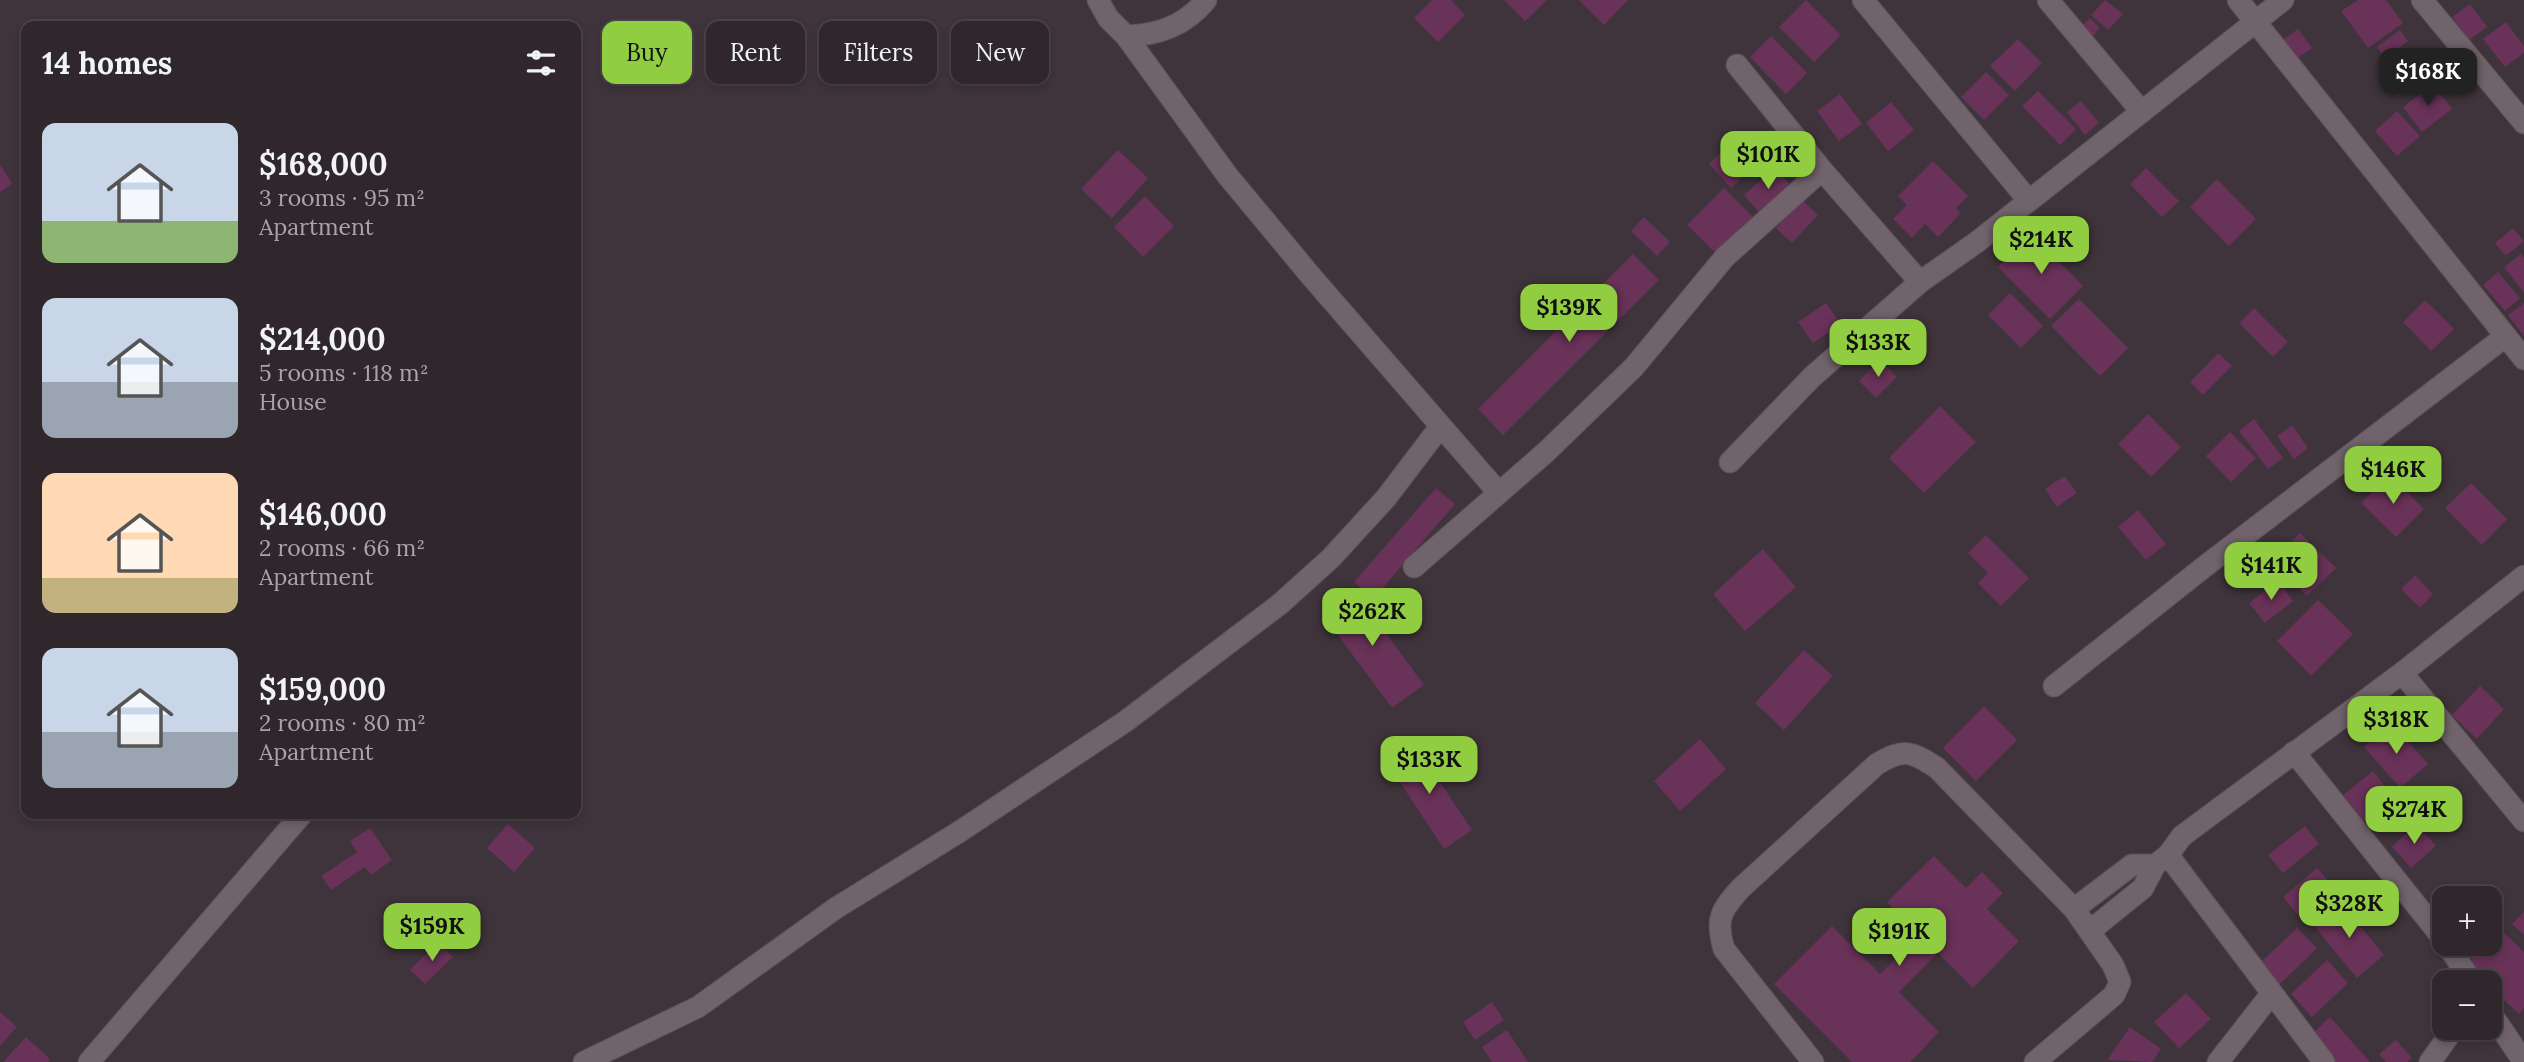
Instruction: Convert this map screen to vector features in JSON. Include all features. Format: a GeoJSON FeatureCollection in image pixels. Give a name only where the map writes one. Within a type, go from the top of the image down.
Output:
{"type":"FeatureCollection","features":[{"type":"Feature","properties":{"kind":"street"},"geometry":{"type":"LineString","coordinates":[[1098,0],[1108,19],[1126,36],[1227,175],[1499,493]]}},
{"type":"Feature","properties":{"kind":"street"},"geometry":{"type":"LineString","coordinates":[[1126,36],[1149,35],[1174,27],[1196,13],[1206,0]]}},
{"type":"Feature","properties":{"kind":"street"},"geometry":{"type":"LineString","coordinates":[[1863,0],[2029,201]]}},
{"type":"Feature","properties":{"kind":"street"},"geometry":{"type":"LineString","coordinates":[[2048,0],[2142,112]]}},
{"type":"Feature","properties":{"kind":"street"},"geometry":{"type":"LineString","coordinates":[[2238,0],[2524,359]]}},
{"type":"Feature","properties":{"kind":"street"},"geometry":{"type":"LineString","coordinates":[[1730,462],[1812,377],[1920,282],[1977,242],[2284,0]]}},
{"type":"Feature","properties":{"kind":"street"},"geometry":{"type":"LineString","coordinates":[[2422,0],[2524,123]]}},
{"type":"Feature","properties":{"kind":"street"},"geometry":{"type":"LineString","coordinates":[[1737,65],[1822,170],[1920,282]]}},
{"type":"Feature","properties":{"kind":"street"},"geometry":{"type":"LineString","coordinates":[[1414,567],[1546,452],[1634,367],[1725,257],[1822,170]]}},
{"type":"Feature","properties":{"kind":"street"},"geometry":{"type":"LineString","coordinates":[[2054,686],[2506,336]]}},
{"type":"Feature","properties":{"kind":"street"},"geometry":{"type":"LineString","coordinates":[[584,1062],[698,1007],[836,908],[959,832],[1126,721],[1280,604],[1331,558],[1386,498],[1440,427]]}},
{"type":"Feature","properties":{"kind":"street"},"geometry":{"type":"LineString","coordinates":[[2091,930],[2143,888],[2182,836],[2521,586]]}},
{"type":"Feature","properties":{"kind":"street"},"geometry":{"type":"LineString","coordinates":[[2402,673],[2524,821]]}},
{"type":"Feature","properties":{"kind":"street"},"geometry":{"type":"LineString","coordinates":[[2294,752],[2432,926]]}},
{"type":"Feature","properties":{"kind":"street"},"geometry":{"type":"LineString","coordinates":[[1813,1062],[1724,949],[1718,930],[1723,908],[1741,888],[1877,764],[1896,753],[1915,754],[1937,768],[2074,909],[2113,965],[2120,982],[2114,995],[2035,1062]]}},
{"type":"Feature","properties":{"kind":"street"},"geometry":{"type":"LineString","coordinates":[[89,1062],[298,819]]}},
{"type":"Feature","properties":{"kind":"street"},"geometry":{"type":"LineString","coordinates":[[2074,909],[2132,864],[2162,860]]}},
{"type":"Feature","properties":{"kind":"street"},"geometry":{"type":"LineString","coordinates":[[2162,860],[2272,993],[2324,1062]]}},
{"type":"Feature","properties":{"kind":"street"},"geometry":{"type":"LineString","coordinates":[[2218,1062],[2272,993]]}},
{"type":"Feature","properties":{"kind":"street"},"geometry":{"type":"LineString","coordinates":[[2502,1030],[2524,1062]]}},
{"type":"Feature","properties":{"kind":"street"},"geometry":{"type":"LineString","coordinates":[[2430,1062],[2446,1040]]}},
{"type":"Feature","properties":{"kind":"building"},"geometry":{"type":"Polygon","coordinates":[[[1432,0],[1451,0],[1465,15],[1438,42],[1414,18],[1432,0]]]}},
{"type":"Feature","properties":{"kind":"building"},"geometry":{"type":"Polygon","coordinates":[[[1504,0],[1547,0],[1525,21],[1504,0]]]}},
{"type":"Feature","properties":{"kind":"building"},"geometry":{"type":"Polygon","coordinates":[[[1579,0],[1628,0],[1604,25],[1579,0]]]}},
{"type":"Feature","properties":{"kind":"building"},"geometry":{"type":"Polygon","coordinates":[[[1806,0],[1841,35],[1814,62],[1779,27],[1806,0]]]}},
{"type":"Feature","properties":{"kind":"building"},"geometry":{"type":"Polygon","coordinates":[[[2105,0],[2123,14],[2108,30],[2091,15],[2105,0]]]}},
{"type":"Feature","properties":{"kind":"building"},"geometry":{"type":"Polygon","coordinates":[[[2358,0],[2386,0],[2403,23],[2368,48],[2341,11],[2358,0]]]}},
{"type":"Feature","properties":{"kind":"building"},"geometry":{"type":"Polygon","coordinates":[[[2470,4],[2487,27],[2469,40],[2452,17],[2470,4]]]}},
{"type":"Feature","properties":{"kind":"building"},"geometry":{"type":"Polygon","coordinates":[[[2090,18],[2100,28],[2092,37],[2081,27],[2090,18]]]}},
{"type":"Feature","properties":{"kind":"building"},"geometry":{"type":"Polygon","coordinates":[[[2506,22],[2524,46],[2524,53],[2505,67],[2483,39],[2506,22]]]}},
{"type":"Feature","properties":{"kind":"building"},"geometry":{"type":"Polygon","coordinates":[[[2298,29],[2312,48],[2295,60],[2281,41],[2298,29]]]}},
{"type":"Feature","properties":{"kind":"building"},"geometry":{"type":"Polygon","coordinates":[[[2400,30],[2408,41],[2385,58],[2377,47],[2400,30]]]}},
{"type":"Feature","properties":{"kind":"building"},"geometry":{"type":"Polygon","coordinates":[[[1771,36],[1807,73],[1786,94],[1750,57],[1771,36]]]}},
{"type":"Feature","properties":{"kind":"building"},"geometry":{"type":"Polygon","coordinates":[[[2018,39],[2042,63],[2015,91],[1990,66],[2018,39]]]}},
{"type":"Feature","properties":{"kind":"building"},"geometry":{"type":"Polygon","coordinates":[[[2409,50],[2428,73],[2399,96],[2381,73],[2409,50]]]}},
{"type":"Feature","properties":{"kind":"building"},"geometry":{"type":"Polygon","coordinates":[[[1986,72],[2009,95],[1984,120],[1961,97],[1986,72]]]}},
{"type":"Feature","properties":{"kind":"building"},"geometry":{"type":"Polygon","coordinates":[[[2433,84],[2452,109],[2422,132],[2403,107],[2433,84]]]}},
{"type":"Feature","properties":{"kind":"building"},"geometry":{"type":"Polygon","coordinates":[[[2038,91],[2076,129],[2060,145],[2022,106],[2038,91]]]}},
{"type":"Feature","properties":{"kind":"building"},"geometry":{"type":"Polygon","coordinates":[[[1840,94],[1862,124],[1839,141],[1817,111],[1840,94]]]}},
{"type":"Feature","properties":{"kind":"building"},"geometry":{"type":"Polygon","coordinates":[[[2081,101],[2099,123],[2085,135],[2067,112],[2081,101]]]}},
{"type":"Feature","properties":{"kind":"building"},"geometry":{"type":"Polygon","coordinates":[[[1891,102],[1914,130],[1888,151],[1866,123],[1891,102]]]}},
{"type":"Feature","properties":{"kind":"building"},"geometry":{"type":"Polygon","coordinates":[[[2397,111],[2420,136],[2397,156],[2375,131],[2397,111]]]}},
{"type":"Feature","properties":{"kind":"building"},"geometry":{"type":"Polygon","coordinates":[[[1738,135],[1761,158],[1731,188],[1709,164],[1738,135]]]}},
{"type":"Feature","properties":{"kind":"building"},"geometry":{"type":"Polygon","coordinates":[[[1118,150],[1148,178],[1112,218],[1081,189],[1118,150]]]}},
{"type":"Feature","properties":{"kind":"building"},"geometry":{"type":"Polygon","coordinates":[[[1933,161],[1968,196],[1956,208],[1961,213],[1938,237],[1925,224],[1912,238],[1893,219],[1907,205],[1898,196],[1933,161]]]}},
{"type":"Feature","properties":{"kind":"building"},"geometry":{"type":"Polygon","coordinates":[[[0,164],[12,184],[0,192],[0,164]]]}},
{"type":"Feature","properties":{"kind":"building"},"geometry":{"type":"Polygon","coordinates":[[[1775,167],[1793,188],[1761,215],[1744,195],[1775,167]]]}},
{"type":"Feature","properties":{"kind":"building"},"geometry":{"type":"Polygon","coordinates":[[[2146,168],[2179,201],[2162,217],[2130,184],[2146,168]]]}},
{"type":"Feature","properties":{"kind":"building"},"geometry":{"type":"Polygon","coordinates":[[[2217,179],[2256,219],[2229,246],[2190,207],[2217,179]]]}},
{"type":"Feature","properties":{"kind":"building"},"geometry":{"type":"Polygon","coordinates":[[[1724,188],[1755,219],[1718,255],[1687,225],[1724,188]]]}},
{"type":"Feature","properties":{"kind":"building"},"geometry":{"type":"Polygon","coordinates":[[[1145,196],[1174,226],[1143,257],[1114,227],[1145,196]]]}},
{"type":"Feature","properties":{"kind":"building"},"geometry":{"type":"Polygon","coordinates":[[[1802,200],[1818,215],[1792,243],[1776,228],[1802,200]]]}},
{"type":"Feature","properties":{"kind":"building"},"geometry":{"type":"Polygon","coordinates":[[[1644,217],[1670,242],[1657,256],[1631,231],[1644,217]]]}},
{"type":"Feature","properties":{"kind":"building"},"geometry":{"type":"Polygon","coordinates":[[[2513,228],[2524,241],[2506,256],[2495,243],[2513,228]]]}},
{"type":"Feature","properties":{"kind":"building"},"geometry":{"type":"Polygon","coordinates":[[[2032,234],[2083,286],[2050,319],[1998,267],[2032,234]]]}},
{"type":"Feature","properties":{"kind":"building"},"geometry":{"type":"Polygon","coordinates":[[[1633,254],[1659,280],[1503,435],[1478,409],[1633,254]]]}},
{"type":"Feature","properties":{"kind":"building"},"geometry":{"type":"Polygon","coordinates":[[[2521,254],[2524,258],[2524,293],[2504,267],[2521,254]]]}},
{"type":"Feature","properties":{"kind":"building"},"geometry":{"type":"Polygon","coordinates":[[[2498,272],[2520,298],[2505,311],[2483,285],[2498,272]]]}},
{"type":"Feature","properties":{"kind":"building"},"geometry":{"type":"Polygon","coordinates":[[[2010,293],[2043,326],[2021,348],[1988,315],[2010,293]]]}},
{"type":"Feature","properties":{"kind":"building"},"geometry":{"type":"Polygon","coordinates":[[[2079,299],[2128,348],[2100,376],[2051,326],[2079,299]]]}},
{"type":"Feature","properties":{"kind":"building"},"geometry":{"type":"Polygon","coordinates":[[[2425,300],[2454,329],[2431,351],[2403,322],[2425,300]]]}},
{"type":"Feature","properties":{"kind":"building"},"geometry":{"type":"Polygon","coordinates":[[[1826,303],[1841,324],[1813,343],[1798,322],[1826,303]]]}},
{"type":"Feature","properties":{"kind":"building"},"geometry":{"type":"Polygon","coordinates":[[[2524,303],[2524,336],[2508,315],[2524,303]]]}},
{"type":"Feature","properties":{"kind":"building"},"geometry":{"type":"Polygon","coordinates":[[[2254,308],[2288,342],[2273,357],[2239,323],[2254,308]]]}},
{"type":"Feature","properties":{"kind":"building"},"geometry":{"type":"Polygon","coordinates":[[[2218,353],[2232,366],[2203,395],[2190,382],[2218,353]]]}},
{"type":"Feature","properties":{"kind":"building"},"geometry":{"type":"Polygon","coordinates":[[[1880,360],[1897,377],[1876,398],[1859,381],[1880,360]]]}},
{"type":"Feature","properties":{"kind":"building"},"geometry":{"type":"Polygon","coordinates":[[[1940,406],[1976,442],[1924,493],[1889,458],[1940,406]]]}},
{"type":"Feature","properties":{"kind":"building"},"geometry":{"type":"Polygon","coordinates":[[[2148,414],[2181,447],[2151,477],[2118,444],[2148,414]]]}},
{"type":"Feature","properties":{"kind":"building"},"geometry":{"type":"Polygon","coordinates":[[[2254,419],[2283,458],[2268,469],[2239,431],[2254,419]]]}},
{"type":"Feature","properties":{"kind":"building"},"geometry":{"type":"Polygon","coordinates":[[[2292,425],[2308,448],[2294,459],[2277,436],[2292,425]]]}},
{"type":"Feature","properties":{"kind":"building"},"geometry":{"type":"Polygon","coordinates":[[[2230,432],[2256,458],[2231,482],[2206,456],[2230,432]]]}},
{"type":"Feature","properties":{"kind":"building"},"geometry":{"type":"Polygon","coordinates":[[[2390,475],[2424,509],[2396,537],[2361,503],[2390,475]]]}},
{"type":"Feature","properties":{"kind":"building"},"geometry":{"type":"Polygon","coordinates":[[[2064,476],[2077,493],[2057,507],[2045,489],[2064,476]]]}},
{"type":"Feature","properties":{"kind":"building"},"geometry":{"type":"Polygon","coordinates":[[[2471,483],[2507,519],[2482,545],[2445,508],[2471,483]]]}},
{"type":"Feature","properties":{"kind":"building"},"geometry":{"type":"Polygon","coordinates":[[[1436,488],[1455,504],[1373,599],[1354,582],[1436,488]]]}},
{"type":"Feature","properties":{"kind":"building"},"geometry":{"type":"Polygon","coordinates":[[[2138,510],[2166,544],[2146,560],[2118,527],[2138,510]]]}},
{"type":"Feature","properties":{"kind":"building"},"geometry":{"type":"Polygon","coordinates":[[[2300,533],[2336,568],[2307,596],[2272,561],[2300,533]]]}},
{"type":"Feature","properties":{"kind":"building"},"geometry":{"type":"Polygon","coordinates":[[[1986,535],[2029,578],[2001,606],[1978,583],[1988,573],[1968,553],[1986,535]]]}},
{"type":"Feature","properties":{"kind":"building"},"geometry":{"type":"Polygon","coordinates":[[[1763,549],[1796,587],[1745,631],[1713,594],[1763,549]]]}},
{"type":"Feature","properties":{"kind":"building"},"geometry":{"type":"Polygon","coordinates":[[[2415,575],[2433,594],[2420,608],[2401,589],[2415,575]]]}},
{"type":"Feature","properties":{"kind":"building"},"geometry":{"type":"Polygon","coordinates":[[[2278,581],[2293,601],[2265,623],[2249,603],[2278,581]]]}},
{"type":"Feature","properties":{"kind":"building"},"geometry":{"type":"Polygon","coordinates":[[[1353,588],[1424,685],[1392,708],[1321,612],[1353,588]]]}},
{"type":"Feature","properties":{"kind":"building"},"geometry":{"type":"Polygon","coordinates":[[[2318,600],[2353,634],[2311,676],[2277,641],[2318,600]]]}},
{"type":"Feature","properties":{"kind":"building"},"geometry":{"type":"Polygon","coordinates":[[[1804,650],[1833,676],[1784,730],[1755,703],[1804,650]]]}},
{"type":"Feature","properties":{"kind":"building"},"geometry":{"type":"Polygon","coordinates":[[[2480,686],[2504,709],[2477,739],[2452,715],[2480,686]]]}},
{"type":"Feature","properties":{"kind":"building"},"geometry":{"type":"Polygon","coordinates":[[[1984,706],[2017,740],[1976,781],[1943,748],[1984,706]]]}},
{"type":"Feature","properties":{"kind":"building"},"geometry":{"type":"Polygon","coordinates":[[[2392,723],[2428,764],[2400,788],[2364,747],[2392,723]]]}},
{"type":"Feature","properties":{"kind":"building"},"geometry":{"type":"Polygon","coordinates":[[[1700,739],[1726,769],[1680,811],[1654,781],[1700,739]]]}},
{"type":"Feature","properties":{"kind":"building"},"geometry":{"type":"Polygon","coordinates":[[[1414,743],[1472,830],[1444,849],[1386,761],[1414,743]]]}},
{"type":"Feature","properties":{"kind":"building"},"geometry":{"type":"Polygon","coordinates":[[[2373,771],[2395,798],[2365,822],[2343,795],[2373,771]]]}},
{"type":"Feature","properties":{"kind":"building"},"geometry":{"type":"Polygon","coordinates":[[[508,824],[535,848],[514,872],[487,848],[508,824]]]}},
{"type":"Feature","properties":{"kind":"building"},"geometry":{"type":"Polygon","coordinates":[[[2416,824],[2436,846],[2411,868],[2392,847],[2416,824]]]}},
{"type":"Feature","properties":{"kind":"building"},"geometry":{"type":"Polygon","coordinates":[[[2305,826],[2319,844],[2283,873],[2268,855],[2305,826]]]}},
{"type":"Feature","properties":{"kind":"building"},"geometry":{"type":"Polygon","coordinates":[[[370,828],[392,860],[371,875],[365,867],[331,890],[321,876],[357,852],[350,841],[370,828]]]}},
{"type":"Feature","properties":{"kind":"building"},"geometry":{"type":"Polygon","coordinates":[[[1934,856],[1966,888],[1982,872],[2003,893],[1987,909],[2019,941],[1973,988],[1938,953],[1899,992],[1939,1032],[1910,1062],[1852,1062],[1774,984],[1832,926],[1880,974],[1920,935],[1887,902],[1934,856]]]}},
{"type":"Feature","properties":{"kind":"building"},"geometry":{"type":"Polygon","coordinates":[[[2317,868],[2333,886],[2299,916],[2283,897],[2317,868]]]}},
{"type":"Feature","properties":{"kind":"building"},"geometry":{"type":"Polygon","coordinates":[[[2341,903],[2384,955],[2357,978],[2314,926],[2341,903]]]}},
{"type":"Feature","properties":{"kind":"building"},"geometry":{"type":"Polygon","coordinates":[[[2524,912],[2524,935],[2512,924],[2524,912]]]}},
{"type":"Feature","properties":{"kind":"building"},"geometry":{"type":"Polygon","coordinates":[[[2297,928],[2317,948],[2279,985],[2259,964],[2297,928]]]}},
{"type":"Feature","properties":{"kind":"building"},"geometry":{"type":"Polygon","coordinates":[[[2502,931],[2524,952],[2524,1008],[2519,1014],[2502,998],[2502,970],[2472,970],[2467,965],[2476,956],[2502,956],[2502,931]]]}},
{"type":"Feature","properties":{"kind":"building"},"geometry":{"type":"Polygon","coordinates":[[[438,942],[453,957],[425,984],[410,970],[438,942]]]}},
{"type":"Feature","properties":{"kind":"building"},"geometry":{"type":"Polygon","coordinates":[[[2327,960],[2348,983],[2312,1017],[2291,994],[2327,960]]]}},
{"type":"Feature","properties":{"kind":"building"},"geometry":{"type":"Polygon","coordinates":[[[2186,993],[2211,1019],[2179,1048],[2154,1022],[2186,993]]]}},
{"type":"Feature","properties":{"kind":"building"},"geometry":{"type":"Polygon","coordinates":[[[1492,1002],[1504,1020],[1475,1040],[1463,1022],[1492,1002]]]}},
{"type":"Feature","properties":{"kind":"building"},"geometry":{"type":"Polygon","coordinates":[[[0,1012],[17,1027],[0,1046],[0,1012]]]}},
{"type":"Feature","properties":{"kind":"building"},"geometry":{"type":"Polygon","coordinates":[[[2330,1017],[2370,1062],[2333,1062],[2310,1036],[2330,1017]]]}},
{"type":"Feature","properties":{"kind":"building"},"geometry":{"type":"Polygon","coordinates":[[[2130,1027],[2161,1049],[2152,1062],[2107,1060],[2130,1027]]]}},
{"type":"Feature","properties":{"kind":"building"},"geometry":{"type":"Polygon","coordinates":[[[1507,1030],[1528,1062],[1492,1062],[1482,1047],[1507,1030]]]}},
{"type":"Feature","properties":{"kind":"building"},"geometry":{"type":"Polygon","coordinates":[[[26,1037],[50,1059],[48,1062],[3,1062],[26,1037]]]}},
{"type":"Feature","properties":{"kind":"building"},"geometry":{"type":"Polygon","coordinates":[[[2396,1040],[2412,1058],[2407,1062],[2386,1062],[2379,1054],[2396,1040]]]}}]}
